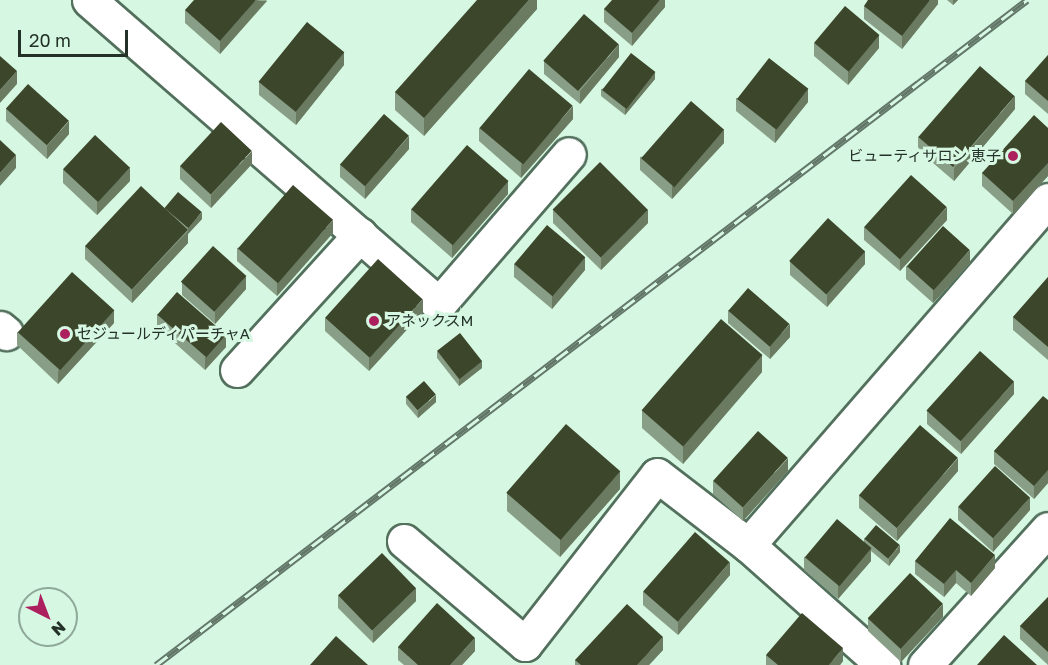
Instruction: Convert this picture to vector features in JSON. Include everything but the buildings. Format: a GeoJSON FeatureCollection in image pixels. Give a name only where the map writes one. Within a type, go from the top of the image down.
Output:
{"type":"FeatureCollection","features":[{"type":"Feature","properties":{"kind":"street"},"geometry":{"type":"LineString","coordinates":[[89,0],[439,304],[569,154]]}},
{"type":"Feature","properties":{"kind":"street"},"geometry":{"type":"LineString","coordinates":[[748,545],[1048,200]]}},
{"type":"Feature","properties":{"kind":"street"},"geometry":{"type":"LineString","coordinates":[[237,370],[360,236]]}},
{"type":"Feature","properties":{"kind":"street"},"geometry":{"type":"LineString","coordinates":[[404,541],[525,644],[657,475],[748,545],[883,665]]}},
{"type":"Feature","properties":{"kind":"street"},"geometry":{"type":"LineString","coordinates":[[925,665],[1048,529]]}},
{"type":"Feature","properties":{"kind":"railway"},"geometry":{"type":"LineString","coordinates":[[156,665],[1027,0]]}},
{"type":"Feature","properties":{"kind":"place","name":"ビューティサロン 恵子"},"geometry":{"type":"Point","coordinates":[1013,156]}},
{"type":"Feature","properties":{"kind":"place","name":"アネックスM"},"geometry":{"type":"Point","coordinates":[374,321]}},
{"type":"Feature","properties":{"kind":"place","name":"セジュールディパーチャA"},"geometry":{"type":"Point","coordinates":[65,334]}}]}
